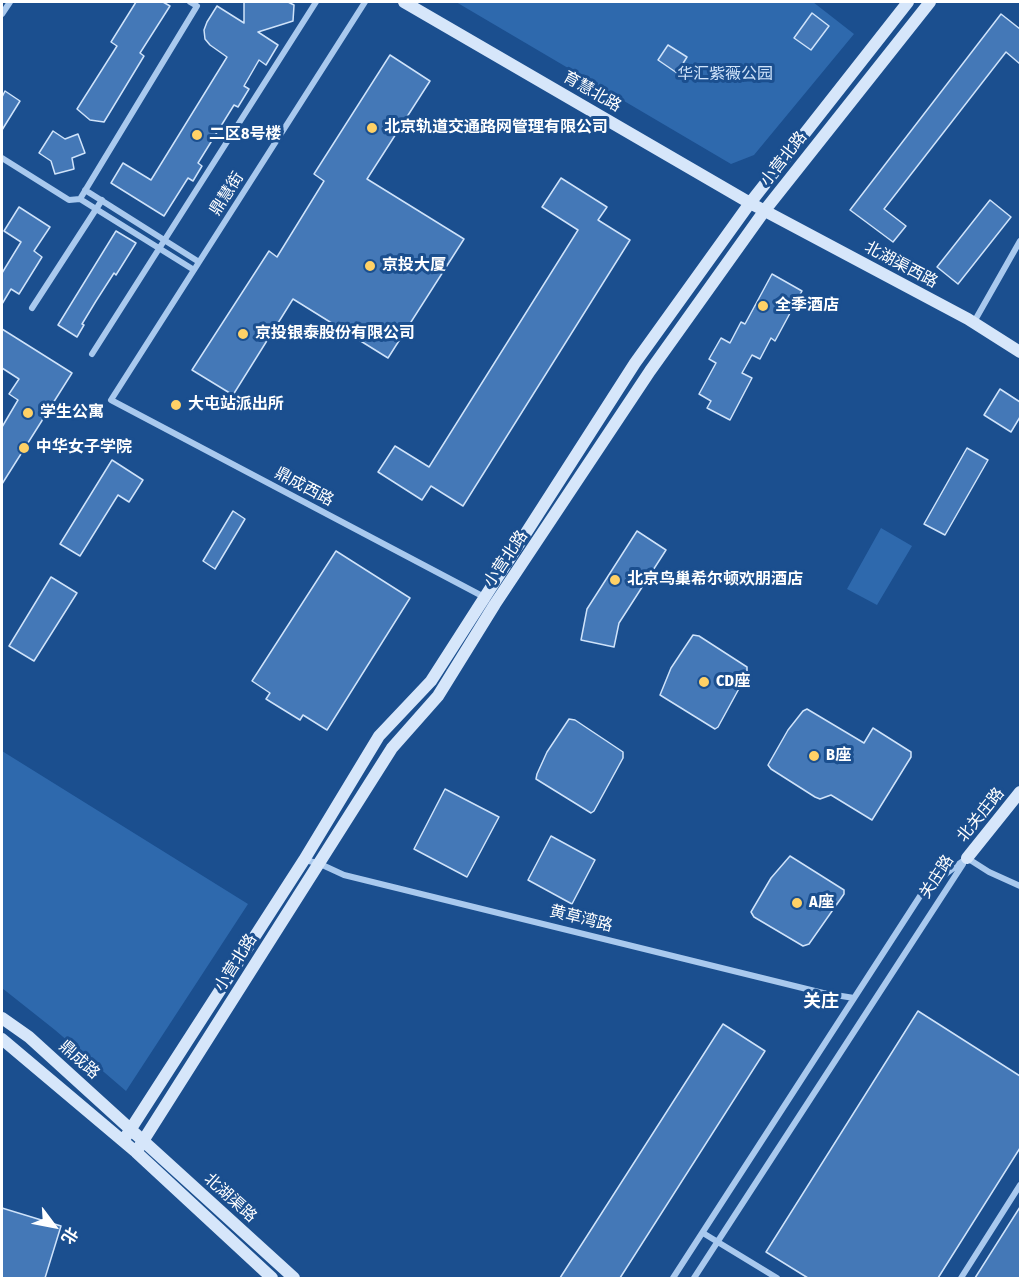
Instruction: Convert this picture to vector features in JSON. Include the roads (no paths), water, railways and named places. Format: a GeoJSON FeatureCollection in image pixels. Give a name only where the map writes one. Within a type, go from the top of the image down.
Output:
{"type":"FeatureCollection","features":[{"type":"Feature","properties":{"kind":"street"},"geometry":{"type":"LineString","coordinates":[[2,14],[10,2]]}},
{"type":"Feature","properties":{"kind":"street"},"geometry":{"type":"LineString","coordinates":[[80,199],[197,6],[190,2]]}},
{"type":"Feature","properties":{"kind":"street"},"geometry":{"type":"LineString","coordinates":[[92,354],[316,2]]}},
{"type":"Feature","properties":{"kind":"street","name":"鼎慧街"},"geometry":{"type":"LineString","coordinates":[[111,400],[365,2]]}},
{"type":"Feature","properties":{"kind":"street","name":"育慧北路"},"geometry":{"type":"LineString","coordinates":[[404,2],[765,210]]}},
{"type":"Feature","properties":{"kind":"street","name":"小营北路"},"geometry":{"type":"LineString","coordinates":[[123,1141],[304,860],[379,736],[431,681],[635,363],[750,202],[908,2]]}},
{"type":"Feature","properties":{"kind":"street","name":"小营北路"},"geometry":{"type":"LineString","coordinates":[[136,1152],[392,748],[438,696],[495,604],[650,370],[765,210],[930,2]]}},
{"type":"Feature","properties":{"kind":"street"},"geometry":{"type":"LineString","coordinates":[[2,158],[69,200],[80,199],[194,270]]}},
{"type":"Feature","properties":{"kind":"street"},"geometry":{"type":"LineString","coordinates":[[86,190],[199,262]]}},
{"type":"Feature","properties":{"kind":"street"},"geometry":{"type":"LineString","coordinates":[[32,308],[102,200]]}},
{"type":"Feature","properties":{"kind":"street","name":"北湖渠西路"},"geometry":{"type":"LineString","coordinates":[[765,210],[974,322],[1020,351]]}},
{"type":"Feature","properties":{"kind":"street"},"geometry":{"type":"LineString","coordinates":[[974,322],[1020,241]]}},
{"type":"Feature","properties":{"kind":"street","name":"鼎成西路"},"geometry":{"type":"LineString","coordinates":[[111,400],[495,604]]}},
{"type":"Feature","properties":{"kind":"street","name":"北关庄路"},"geometry":{"type":"LineString","coordinates":[[967,858],[1020,792]]}},
{"type":"Feature","properties":{"kind":"street"},"geometry":{"type":"LineString","coordinates":[[967,858],[989,872],[1020,886]]}},
{"type":"Feature","properties":{"kind":"street","name":"关庄路"},"geometry":{"type":"LineString","coordinates":[[673,1278],[924,890],[967,858]]}},
{"type":"Feature","properties":{"kind":"street","name":"关庄路"},"geometry":{"type":"LineString","coordinates":[[694,1278],[967,858]]}},
{"type":"Feature","properties":{"kind":"street","name":"黄草湾路"},"geometry":{"type":"LineString","coordinates":[[304,860],[355,877],[823,993],[854,998]]}},
{"type":"Feature","properties":{"kind":"street","name":"鼎成路"},"geometry":{"type":"LineString","coordinates":[[2,1018],[29,1038],[144,1141]]}},
{"type":"Feature","properties":{"kind":"street","name":"鼎成路"},"geometry":{"type":"LineString","coordinates":[[2,1039],[136,1152]]}},
{"type":"Feature","properties":{"kind":"street","name":"北湖渠路"},"geometry":{"type":"LineString","coordinates":[[144,1141],[294,1278]]}},
{"type":"Feature","properties":{"kind":"street","name":"北湖渠路"},"geometry":{"type":"LineString","coordinates":[[136,1152],[272,1278]]}},
{"type":"Feature","properties":{"kind":"street"},"geometry":{"type":"LineString","coordinates":[[961,1278],[1020,1185]]}},
{"type":"Feature","properties":{"kind":"street"},"geometry":{"type":"LineString","coordinates":[[703,1233],[777,1278]]}},
{"type":"Feature","properties":{"kind":"place","name":"北京轨道交通路网管理有限公司"},"geometry":{"type":"Point","coordinates":[372,128]}},
{"type":"Feature","properties":{"kind":"place","name":"二区8号楼"},"geometry":{"type":"Point","coordinates":[197,135]}},
{"type":"Feature","properties":{"kind":"place","name":"京投大厦"},"geometry":{"type":"Point","coordinates":[370,266]}},
{"type":"Feature","properties":{"kind":"place","name":"全季酒店"},"geometry":{"type":"Point","coordinates":[763,306]}},
{"type":"Feature","properties":{"kind":"place","name":"京投银泰股份有限公司"},"geometry":{"type":"Point","coordinates":[243,334]}},
{"type":"Feature","properties":{"kind":"place","name":"大屯站派出所"},"geometry":{"type":"Point","coordinates":[176,405]}},
{"type":"Feature","properties":{"kind":"place","name":"学生公寓"},"geometry":{"type":"Point","coordinates":[28,413]}},
{"type":"Feature","properties":{"kind":"place","name":"中华女子学院"},"geometry":{"type":"Point","coordinates":[24,448]}},
{"type":"Feature","properties":{"kind":"place","name":"北京鸟巢希尔顿欢朋酒店"},"geometry":{"type":"Point","coordinates":[615,580]}},
{"type":"Feature","properties":{"kind":"place","name":"CD座"},"geometry":{"type":"Point","coordinates":[704,682]}},
{"type":"Feature","properties":{"kind":"place","name":"B座"},"geometry":{"type":"Point","coordinates":[814,756]}},
{"type":"Feature","properties":{"kind":"place","name":"A座"},"geometry":{"type":"Point","coordinates":[797,903]}},
{"type":"Feature","properties":{"kind":"district","name":"关庄"},"geometry":{"type":"Point","coordinates":[821,1002]}},
{"type":"Feature","properties":{"kind":"park label","name":"华汇紫薇公园"},"geometry":{"type":"Point","coordinates":[725,75]}}]}
